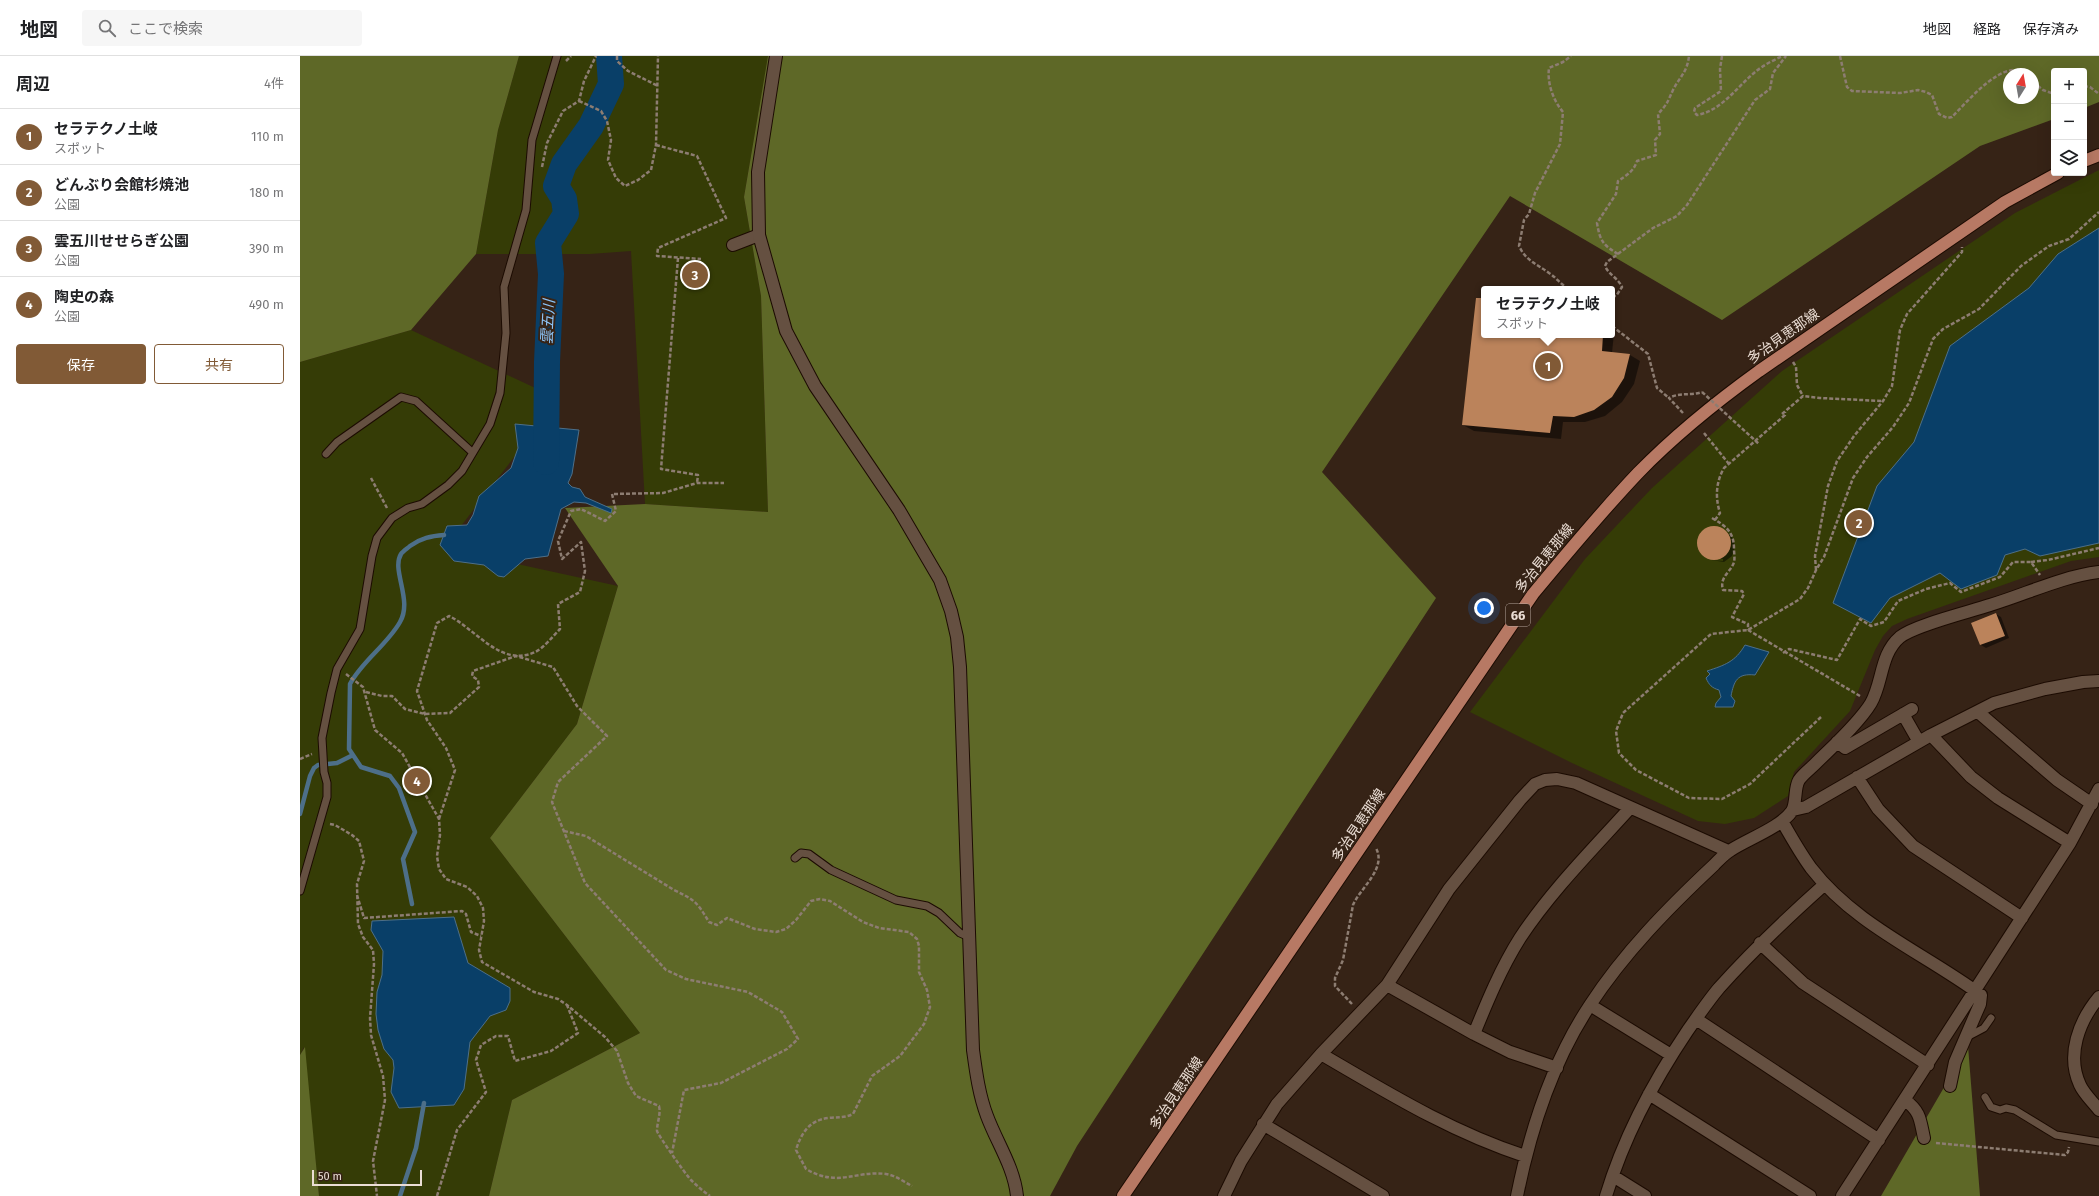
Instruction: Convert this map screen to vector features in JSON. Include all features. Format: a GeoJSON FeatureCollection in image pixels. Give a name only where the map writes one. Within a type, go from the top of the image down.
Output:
{"type":"FeatureCollection","features":[{"type":"Feature","properties":{"kind":"main road"},"geometry":{"type":"LineString","coordinates":[[2087,160],[2099,155]]}},
{"type":"Feature","properties":{"kind":"main road","name":"多治見恵那線"},"geometry":{"type":"LineString","coordinates":[[1123,1196],[1532,594],[1639,472],[1723,397],[1759,371],[2005,202],[2053,176]]}},
{"type":"Feature","properties":{"kind":"street"},"geometry":{"type":"LineString","coordinates":[[776,56],[758,172],[759,235],[786,330],[815,386],[899,510],[940,580],[951,611],[957,637],[960,667],[973,1050],[977,1079],[987,1116],[1015,1180],[1017,1196]]}},
{"type":"Feature","properties":{"kind":"street"},"geometry":{"type":"LineString","coordinates":[[733,245],[759,235]]}},
{"type":"Feature","properties":{"kind":"street"},"geometry":{"type":"LineString","coordinates":[[1793,810],[1798,781],[1837,742],[1871,702],[1885,660],[1894,644],[1902,635],[2003,601],[2046,584],[2078,575],[2099,572]]}},
{"type":"Feature","properties":{"kind":"street"},"geometry":{"type":"LineString","coordinates":[[1517,1196],[1525,1156],[1557,1068],[1565,1048],[1590,1005],[1625,958],[1658,920],[1728,852],[1782,821],[1793,810],[1806,807],[1919,742],[1994,703],[2045,689],[2083,682],[2099,681]]}},
{"type":"Feature","properties":{"kind":"street"},"geometry":{"type":"LineString","coordinates":[[1837,742],[1845,748],[1908,711],[1919,742]]}},
{"type":"Feature","properties":{"kind":"street"},"geometry":{"type":"LineString","coordinates":[[1978,712],[2057,780],[2092,804]]}},
{"type":"Feature","properties":{"kind":"street"},"geometry":{"type":"LineString","coordinates":[[1931,736],[1971,777],[1993,794],[2070,843]]}},
{"type":"Feature","properties":{"kind":"street"},"geometry":{"type":"LineString","coordinates":[[1857,778],[1878,809],[1913,846],[2022,918]]}},
{"type":"Feature","properties":{"kind":"street"},"geometry":{"type":"LineString","coordinates":[[1224,1196],[1241,1161],[1262,1124],[1277,1104],[1321,1054],[1388,985],[1449,889],[1520,800],[1535,784],[1545,780],[1566,780],[1728,852]]}},
{"type":"Feature","properties":{"kind":"street"},"geometry":{"type":"LineString","coordinates":[[1842,1196],[2070,843],[2099,789]]}},
{"type":"Feature","properties":{"kind":"street"},"geometry":{"type":"LineString","coordinates":[[1474,1034],[1489,997],[1520,939],[1539,912],[1573,871],[1630,808]]}},
{"type":"Feature","properties":{"kind":"street"},"geometry":{"type":"LineString","coordinates":[[1782,821],[1811,868],[1848,906],[1867,921],[1981,995],[1980,1004],[1956,1062],[1950,1086]]}},
{"type":"Feature","properties":{"kind":"street"},"geometry":{"type":"LineString","coordinates":[[1606,1196],[1628,1134],[1671,1055],[1696,1019],[1718,990],[1760,944],[1825,884]]}},
{"type":"Feature","properties":{"kind":"street"},"geometry":{"type":"LineString","coordinates":[[1760,944],[1803,983],[1928,1065]]}},
{"type":"Feature","properties":{"kind":"street"},"geometry":{"type":"LineString","coordinates":[[1388,985],[1474,1034],[1510,1052],[1557,1068]]}},
{"type":"Feature","properties":{"kind":"street"},"geometry":{"type":"LineString","coordinates":[[2099,997],[2086,1014],[2076,1036],[2074,1061],[2080,1086],[2099,1110]]}},
{"type":"Feature","properties":{"kind":"street"},"geometry":{"type":"LineString","coordinates":[[1590,1005],[1671,1055]]}},
{"type":"Feature","properties":{"kind":"street"},"geometry":{"type":"LineString","coordinates":[[1696,1019],[1879,1140]]}},
{"type":"Feature","properties":{"kind":"street"},"geometry":{"type":"LineString","coordinates":[[1321,1054],[1426,1115],[1491,1145],[1525,1156]]}},
{"type":"Feature","properties":{"kind":"street"},"geometry":{"type":"LineString","coordinates":[[1649,1094],[1810,1196]]}},
{"type":"Feature","properties":{"kind":"street"},"geometry":{"type":"LineString","coordinates":[[1905,1100],[1916,1108],[1920,1116],[1924,1138]]}},
{"type":"Feature","properties":{"kind":"street"},"geometry":{"type":"LineString","coordinates":[[1262,1124],[1383,1196]]}},
{"type":"Feature","properties":{"kind":"street"},"geometry":{"type":"LineString","coordinates":[[1612,1176],[1645,1196]]}},
{"type":"Feature","properties":{"kind":"lane"},"geometry":{"type":"LineString","coordinates":[[300,891],[327,797],[322,738],[337,669],[360,629],[372,556],[377,538],[392,518],[408,508],[422,504],[448,485],[462,471],[490,424],[500,393],[506,333],[504,287],[526,210],[532,140],[557,56]]}},
{"type":"Feature","properties":{"kind":"lane"},"geometry":{"type":"LineString","coordinates":[[326,454],[337,442],[401,397],[416,401],[472,452]]}},
{"type":"Feature","properties":{"kind":"lane"},"geometry":{"type":"LineString","coordinates":[[795,858],[801,853],[809,854],[831,870],[896,900],[927,906],[939,912],[960,933],[969,938]]}},
{"type":"Feature","properties":{"kind":"lane"},"geometry":{"type":"LineString","coordinates":[[1966,1038],[1984,1028],[1991,1018]]}},
{"type":"Feature","properties":{"kind":"lane"},"geometry":{"type":"LineString","coordinates":[[1985,1097],[1991,1107],[2000,1110],[2006,1108],[2015,1110],[2056,1135],[2070,1139],[2099,1142]]}},
{"type":"Feature","properties":{"kind":"path"},"geometry":{"type":"LineString","coordinates":[[540,174],[547,143],[563,111],[579,101],[584,81],[596,56]]}},
{"type":"Feature","properties":{"kind":"path"},"geometry":{"type":"LineString","coordinates":[[617,56],[617,61],[628,71],[658,86]]}},
{"type":"Feature","properties":{"kind":"path"},"geometry":{"type":"LineString","coordinates":[[579,101],[601,111],[607,121],[611,140],[608,160],[616,178],[625,186],[638,180],[651,170],[656,145],[658,56]]}},
{"type":"Feature","properties":{"kind":"path"},"geometry":{"type":"LineString","coordinates":[[1563,286],[1550,273],[1530,262],[1519,246],[1524,220],[1529,214],[1535,193],[1560,144],[1563,112],[1557,105],[1548,80],[1549,68],[1563,62],[1571,56]]}},
{"type":"Feature","properties":{"kind":"path"},"geometry":{"type":"LineString","coordinates":[[1618,254],[1606,246],[1599,237],[1596,223],[1616,194],[1618,180],[1636,167],[1637,161],[1656,155],[1655,140],[1660,134],[1658,114],[1669,102],[1674,89],[1688,66],[1689,56]]}},
{"type":"Feature","properties":{"kind":"path"},"geometry":{"type":"LineString","coordinates":[[1722,56],[1720,69],[1721,91],[1695,108],[1694,112],[1697,115],[1704,114],[1719,106],[1754,73],[1785,56]]}},
{"type":"Feature","properties":{"kind":"path"},"geometry":{"type":"LineString","coordinates":[[1615,296],[1622,287],[1620,281],[1608,272],[1605,266],[1618,254],[1653,228],[1677,216],[1688,205],[1755,100],[1770,89],[1773,73],[1785,56]]}},
{"type":"Feature","properties":{"kind":"path"},"geometry":{"type":"LineString","coordinates":[[1840,56],[1847,87],[1852,91],[1900,93],[1918,90],[1926,92],[1932,96],[1939,114],[1947,118],[1952,117],[2000,69]]}},
{"type":"Feature","properties":{"kind":"path"},"geometry":{"type":"LineString","coordinates":[[2015,66],[2020,68]]}},
{"type":"Feature","properties":{"kind":"path"},"geometry":{"type":"LineString","coordinates":[[2087,86],[2099,94]]}},
{"type":"Feature","properties":{"kind":"path"},"geometry":{"type":"LineString","coordinates":[[2039,87],[2051,93]]}},
{"type":"Feature","properties":{"kind":"path"},"geometry":{"type":"LineString","coordinates":[[656,145],[696,156],[726,218],[658,248],[657,256],[702,259]]}},
{"type":"Feature","properties":{"kind":"path"},"geometry":{"type":"LineString","coordinates":[[1821,717],[1750,784],[1722,799],[1689,798],[1636,770],[1619,754],[1616,731],[1623,713],[1711,634],[1748,630],[1800,599],[1808,588],[1824,557],[1853,478],[1867,457],[1893,427],[1909,403],[1933,339],[1942,329],[1978,309],[2021,266],[2049,246],[2069,239],[2099,212]]}},
{"type":"Feature","properties":{"kind":"path"},"geometry":{"type":"LineString","coordinates":[[1816,570],[1815,556],[1828,486],[1837,462],[1854,436],[1883,402],[1892,386],[1900,330],[1907,314],[1962,252],[1962,244]]}},
{"type":"Feature","properties":{"kind":"path"},"geometry":{"type":"LineString","coordinates":[[678,258],[661,468],[698,475],[697,483]]}},
{"type":"Feature","properties":{"kind":"path"},"geometry":{"type":"LineString","coordinates":[[1615,328],[1648,354],[1657,388],[1683,413]]}},
{"type":"Feature","properties":{"kind":"path"},"geometry":{"type":"LineString","coordinates":[[1792,360],[1796,367],[1797,385],[1803,396]]}},
{"type":"Feature","properties":{"kind":"path"},"geometry":{"type":"LineString","coordinates":[[1669,398],[1676,394],[1694,394],[1702,392],[1759,444]]}},
{"type":"Feature","properties":{"kind":"path"},"geometry":{"type":"LineString","coordinates":[[1715,520],[1720,513],[1716,501],[1720,476],[1729,464],[1786,415],[1784,413],[1803,396],[1883,402]]}},
{"type":"Feature","properties":{"kind":"path"},"geometry":{"type":"LineString","coordinates":[[1704,433],[1729,464]]}},
{"type":"Feature","properties":{"kind":"path"},"geometry":{"type":"LineString","coordinates":[[371,478],[392,518]]}},
{"type":"Feature","properties":{"kind":"path"},"geometry":{"type":"LineString","coordinates":[[366,692],[382,696],[392,696],[405,709],[424,714],[450,713],[479,687],[478,680],[472,676],[473,671],[516,656],[536,652],[560,629],[558,604],[580,592],[585,571],[581,542],[562,559],[558,541],[571,511],[581,509],[605,521],[616,511],[612,494],[663,492],[697,483],[724,483]]}},
{"type":"Feature","properties":{"kind":"path"},"geometry":{"type":"LineString","coordinates":[[1712,518],[1727,527],[1732,535],[1734,562],[1724,575],[1722,587],[1723,590],[1742,591],[1744,594],[1732,618],[1748,624],[1748,630]]}},
{"type":"Feature","properties":{"kind":"path"},"geometry":{"type":"LineString","coordinates":[[1783,653],[1789,649],[1837,660],[1860,619],[1871,626],[1884,622],[1898,601],[1926,589],[1950,583],[1961,592],[2000,577],[2013,562],[2048,560],[2099,548]]}},
{"type":"Feature","properties":{"kind":"path"},"geometry":{"type":"LineString","coordinates":[[2031,562],[2046,584]]}},
{"type":"Feature","properties":{"kind":"path"},"geometry":{"type":"LineString","coordinates":[[672,1153],[684,1090],[721,1083],[787,1049],[798,1039],[782,1012],[748,992],[686,979],[666,970],[585,883],[552,802],[558,782],[607,736],[577,706],[554,667],[491,647],[457,620],[449,616],[436,622],[417,691],[424,714],[446,748],[455,770],[439,819],[440,835],[436,856],[439,869],[446,879],[467,887],[477,896],[483,908],[484,921],[479,950],[482,962],[534,992],[558,999],[605,1037],[617,1051],[628,1083],[636,1096],[659,1106],[660,1112],[657,1131],[660,1138],[690,1179],[710,1196]]}},
{"type":"Feature","properties":{"kind":"path"},"geometry":{"type":"LineString","coordinates":[[1748,630],[1783,653],[1871,702]]}},
{"type":"Feature","properties":{"kind":"path"},"geometry":{"type":"LineString","coordinates":[[345,674],[358,682],[366,692],[375,730],[402,753],[439,819]]}},
{"type":"Feature","properties":{"kind":"path"},"geometry":{"type":"LineString","coordinates":[[320,822],[335,825],[359,841],[364,861],[357,884],[358,924],[363,937],[373,950],[374,964],[370,1018],[371,1035],[383,1076],[386,1100],[373,1161],[377,1196]]}},
{"type":"Feature","properties":{"kind":"path"},"geometry":{"type":"LineString","coordinates":[[564,831],[586,836],[698,903],[709,922],[717,925],[727,918],[755,929],[776,932],[786,929],[796,920],[811,901],[820,899],[830,900],[863,922],[878,928],[909,932],[917,939],[919,946],[919,972],[927,990],[930,1007],[924,1024],[900,1056],[872,1076],[853,1114],[847,1117],[826,1118],[816,1122],[801,1135],[796,1150],[806,1169],[830,1179],[888,1174],[912,1186]]}},
{"type":"Feature","properties":{"kind":"path"},"geometry":{"type":"LineString","coordinates":[[1361,1012],[1341,995],[1336,986],[1336,978],[1343,960],[1356,897],[1375,873],[1379,862],[1378,853],[1374,846]]}},
{"type":"Feature","properties":{"kind":"path"},"geometry":{"type":"LineString","coordinates":[[357,894],[364,918],[462,911],[466,914],[471,932],[481,936]]}},
{"type":"Feature","properties":{"kind":"path"},"geometry":{"type":"LineString","coordinates":[[436,1196],[457,1130],[486,1092],[476,1060],[481,1045],[496,1036],[508,1036],[515,1061],[551,1051],[578,1033],[567,1005]]}},
{"type":"Feature","properties":{"kind":"path"},"geometry":{"type":"LineString","coordinates":[[1924,1138],[1932,1142],[2065,1155],[2068,1152],[2070,1139]]}},
{"type":"Feature","properties":{"kind":"green space"},"geometry":{"type":"Polygon","coordinates":[[[300,56],[519,56],[498,130],[476,254],[411,330],[300,362],[300,56]]]}},
{"type":"Feature","properties":{"kind":"green space"},"geometry":{"type":"Polygon","coordinates":[[[519,56],[768,56],[744,197],[761,296],[768,512],[645,504],[631,251],[590,254],[476,254],[498,130],[519,56]]]}},
{"type":"Feature","properties":{"kind":"green space"},"geometry":{"type":"Polygon","coordinates":[[[768,56],[2099,56],[2099,102],[2087,107],[2087,68],[2051,68],[2051,120],[1980,146],[1722,320],[1510,196],[1322,472],[1436,598],[1077,1146],[1050,1196],[489,1196],[512,1100],[640,1033],[490,838],[577,724],[618,586],[565,508],[645,504],[768,512],[761,296],[744,197],[768,56]]]}},
{"type":"Feature","properties":{"kind":"green space"},"geometry":{"type":"Polygon","coordinates":[[[2099,170],[2099,557],[2071,561],[1907,619],[1892,626],[1883,636],[1875,650],[1850,711],[1794,772],[1788,796],[1754,818],[1725,824],[1698,821],[1572,763],[1470,712],[1585,559],[1652,488],[1782,371],[2015,213],[2099,170]]]}},
{"type":"Feature","properties":{"kind":"green space"},"geometry":{"type":"Polygon","coordinates":[[[411,330],[559,399],[444,548],[618,586],[577,724],[490,838],[640,1033],[512,1100],[489,1196],[319,1196],[304,1047],[300,1055],[300,362],[411,330]]]}},
{"type":"Feature","properties":{"kind":"green space"},"geometry":{"type":"Polygon","coordinates":[[[1968,1046],[1980,1196],[1881,1196],[1968,1046]]]}},
{"type":"Feature","properties":{"kind":"green space"},"geometry":{"type":"Polygon","coordinates":[[[305,1047],[319,1196],[300,1196],[300,1055],[305,1047]]]}},
{"type":"Feature","properties":{"kind":"water"},"geometry":{"type":"Polygon","coordinates":[[[2099,228],[2099,543],[2040,556],[2025,549],[2005,555],[1997,575],[1961,589],[1940,573],[1890,598],[1871,623],[1833,603],[1877,486],[1914,442],[1950,346],[2029,288],[2058,254],[2099,228]]]}},
{"type":"Feature","properties":{"kind":"water"},"geometry":{"type":"Polygon","coordinates":[[[515,424],[579,430],[572,474],[568,483],[572,487],[580,489],[585,497],[612,509],[611,513],[586,503],[574,502],[561,509],[548,556],[525,559],[504,577],[498,576],[484,565],[454,561],[440,545],[447,526],[467,525],[473,515],[479,496],[511,468],[518,448],[515,424]]]}},
{"type":"Feature","properties":{"kind":"water"},"geometry":{"type":"Polygon","coordinates":[[[1745,645],[1769,652],[1755,675],[1744,675],[1735,682],[1731,696],[1735,701],[1733,707],[1715,707],[1716,703],[1721,697],[1719,690],[1713,687],[1707,680],[1706,678],[1710,674],[1707,671],[1729,662],[1745,645]]]}},
{"type":"Feature","properties":{"kind":"water"},"geometry":{"type":"Polygon","coordinates":[[[454,917],[468,963],[510,988],[510,1001],[506,1010],[490,1016],[470,1042],[464,1089],[454,1105],[399,1108],[391,1092],[394,1068],[393,1060],[384,1049],[378,1030],[376,1014],[377,992],[382,975],[383,951],[371,930],[372,921],[454,917]]]}},
{"type":"Feature","properties":{"kind":"building"},"geometry":{"type":"Polygon","coordinates":[[[1476,298],[1481,298],[1481,338],[1603,338],[1602,351],[1630,354],[1624,378],[1612,397],[1594,410],[1574,417],[1553,416],[1550,433],[1462,425],[1476,298]]]}},
{"type":"Feature","properties":{"kind":"building"},"geometry":{"type":"Polygon","coordinates":[[[1714,526],[1726,531],[1731,543],[1726,555],[1714,560],[1702,555],[1697,543],[1702,531],[1714,526]]]}},
{"type":"Feature","properties":{"kind":"building"},"geometry":{"type":"Polygon","coordinates":[[[1996,613],[2005,636],[1980,645],[1971,623],[1996,613]]]}},
{"type":"Feature","properties":{"kind":"waterway","name":"雲五川"},"geometry":{"type":"LineString","coordinates":[[546,462],[547,362],[551,274],[548,243],[566,214],[564,199],[556,186],[564,164],[591,126],[611,84],[609,56]]}},
{"type":"Feature","properties":{"kind":"waterway"},"geometry":{"type":"LineString","coordinates":[[412,904],[403,859],[415,832],[399,788],[390,776],[361,767],[349,749],[350,684],[361,668],[395,630],[400,622],[404,604],[398,568],[401,554],[410,546],[422,539],[444,535]]}},
{"type":"Feature","properties":{"kind":"waterway"},"geometry":{"type":"LineString","coordinates":[[300,814],[310,776],[314,768],[318,765],[337,763],[353,755]]}},
{"type":"Feature","properties":{"kind":"waterway"},"geometry":{"type":"LineString","coordinates":[[400,1196],[416,1148],[424,1103]]}},
{"type":"Feature","properties":{"kind":"place","name":"雲五川せせらぎ公園"},"geometry":{"type":"Point","coordinates":[695,275]}},
{"type":"Feature","properties":{"kind":"place","name":"セラテクノ土岐"},"geometry":{"type":"Point","coordinates":[1548,366]}},
{"type":"Feature","properties":{"kind":"place","name":"どんぶり会館杉焼池"},"geometry":{"type":"Point","coordinates":[1859,523]}},
{"type":"Feature","properties":{"kind":"place","name":"陶史の森"},"geometry":{"type":"Point","coordinates":[417,781]}}]}
